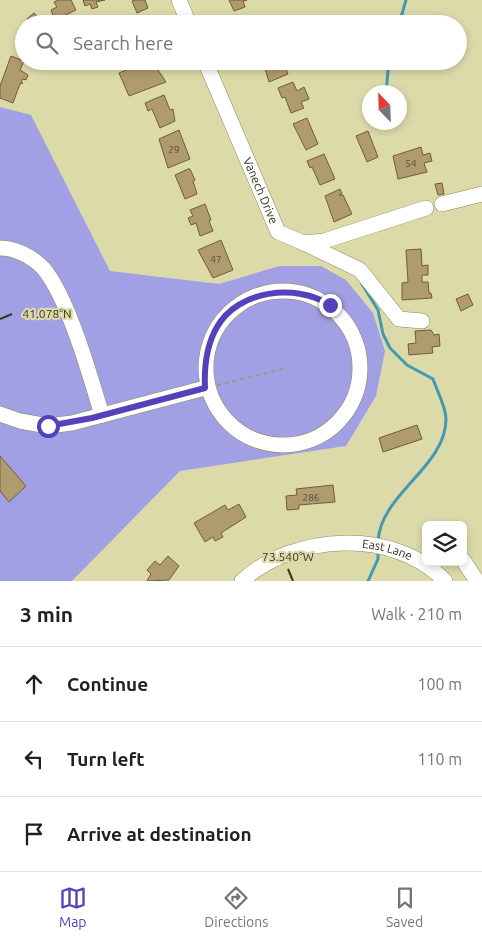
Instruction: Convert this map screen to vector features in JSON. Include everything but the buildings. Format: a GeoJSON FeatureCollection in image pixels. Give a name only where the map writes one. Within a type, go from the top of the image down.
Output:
{"type":"FeatureCollection","features":[{"type":"Feature","properties":{"kind":"street"},"geometry":{"type":"LineString","coordinates":[[179,0],[185,15]]}},
{"type":"Feature","properties":{"kind":"street","name":"Vanech Drive"},"geometry":{"type":"LineString","coordinates":[[209,70],[278,232],[360,270],[371,280],[399,319],[422,321]]}},
{"type":"Feature","properties":{"kind":"street"},"geometry":{"type":"LineString","coordinates":[[442,204],[482,194]]}},
{"type":"Feature","properties":{"kind":"street"},"geometry":{"type":"LineString","coordinates":[[304,243],[324,241],[426,208]]}},
{"type":"Feature","properties":{"kind":"street"},"geometry":{"type":"LineString","coordinates":[[0,248],[19,252],[33,259],[44,269],[70,322],[102,415]]}},
{"type":"Feature","properties":{"kind":"street"},"geometry":{"type":"LineString","coordinates":[[298,292],[319,298],[330,305],[345,323],[360,357],[360,380],[354,401],[342,421],[324,434],[304,443],[275,444],[254,439],[244,434],[225,418],[208,396],[205,388],[206,358],[217,327],[235,308],[263,294],[298,292]]}},
{"type":"Feature","properties":{"kind":"street"},"geometry":{"type":"LineString","coordinates":[[0,414],[20,421],[48,426],[102,415],[205,388]]}},
{"type":"Feature","properties":{"kind":"street","name":"East Lane"},"geometry":{"type":"LineString","coordinates":[[242,581],[262,565],[292,552],[316,546],[350,543],[380,547],[422,561]]}},
{"type":"Feature","properties":{"kind":"street","name":"East Lane"},"geometry":{"type":"LineString","coordinates":[[429,566],[445,581]]}},
{"type":"Feature","properties":{"kind":"street"},"geometry":{"type":"LineString","coordinates":[[467,566],[477,581]]}},
{"type":"Feature","properties":{"kind":"path"},"geometry":{"type":"LineString","coordinates":[[205,388],[283,369]]}},
{"type":"Feature","properties":{"kind":"shaded area"},"geometry":{"type":"Polygon","coordinates":[[[0,107],[31,115],[110,271],[219,284],[279,266],[321,266],[346,280],[373,313],[385,351],[376,396],[346,446],[180,471],[72,581],[0,581],[0,107]]]}},
{"type":"Feature","properties":{"kind":"waterway"},"geometry":{"type":"LineString","coordinates":[[402,15],[406,0]]}},
{"type":"Feature","properties":{"kind":"waterway"},"geometry":{"type":"LineString","coordinates":[[387,85],[388,70]]}},
{"type":"Feature","properties":{"kind":"waterway"},"geometry":{"type":"LineString","coordinates":[[362,284],[378,310],[383,334],[390,348],[407,365],[433,379],[446,414],[443,436],[436,452],[390,508],[382,524],[378,541]]}},
{"type":"Feature","properties":{"kind":"waterway"},"geometry":{"type":"LineString","coordinates":[[368,581],[378,559],[378,550]]}},
{"type":"Feature","properties":{"kind":"route"},"geometry":{"type":"LineString","coordinates":[[48,426],[72,423],[205,388],[206,358],[210,342],[217,327],[235,308],[249,300],[263,294],[298,292],[319,298],[330,305]]}}]}
